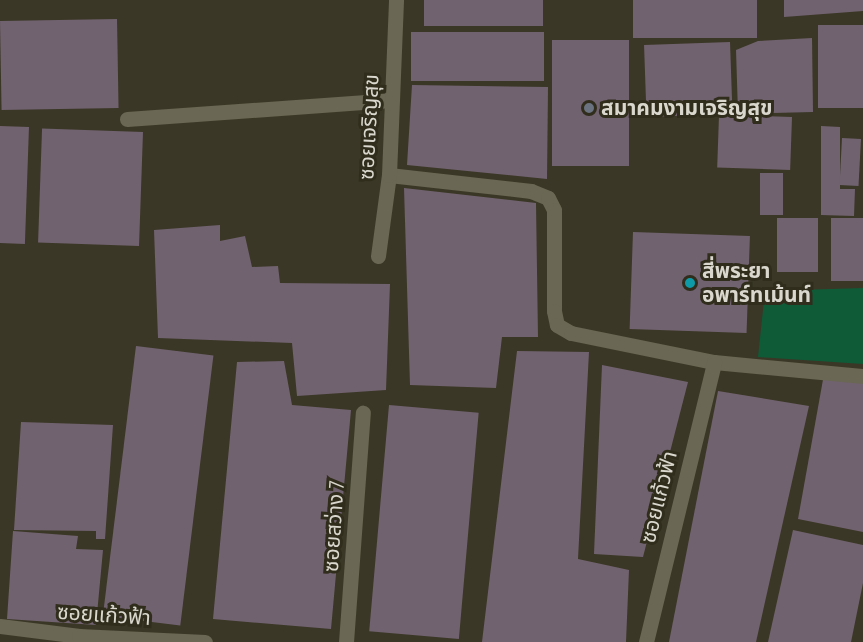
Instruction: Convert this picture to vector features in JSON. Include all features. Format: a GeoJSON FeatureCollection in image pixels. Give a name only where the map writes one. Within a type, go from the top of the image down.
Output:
{"type":"FeatureCollection","features":[{"type":"Feature","properties":{"kind":"street","name":"ซอยเจริญสุข"},"geometry":{"type":"LineString","coordinates":[[378,256],[389,175],[390,100],[396,0]]}},
{"type":"Feature","properties":{"kind":"street"},"geometry":{"type":"LineString","coordinates":[[127,119],[390,100]]}},
{"type":"Feature","properties":{"kind":"street"},"geometry":{"type":"LineString","coordinates":[[389,175],[531,191],[548,198],[554,210],[557,325],[603,342],[714,362],[863,376]]}},
{"type":"Feature","properties":{"kind":"street","name":"ซอยแก้วฟ้า"},"geometry":{"type":"LineString","coordinates":[[646,642],[714,362]]}},
{"type":"Feature","properties":{"kind":"street","name":"ซอยสว่าง 7"},"geometry":{"type":"LineString","coordinates":[[346,642],[363,413]]}},
{"type":"Feature","properties":{"kind":"street","name":"ซอยแก้วฟ้า"},"geometry":{"type":"LineString","coordinates":[[0,626],[79,636],[205,642]]}},
{"type":"Feature","properties":{"kind":"green space"},"geometry":{"type":"Polygon","coordinates":[[[863,288],[863,364],[758,357],[765,291],[863,288]]]}},
{"type":"Feature","properties":{"kind":"building"},"geometry":{"type":"Polygon","coordinates":[[[424,0],[543,0],[543,26],[424,26],[424,0]]]}},
{"type":"Feature","properties":{"kind":"building"},"geometry":{"type":"Polygon","coordinates":[[[633,0],[757,0],[757,38],[633,38],[633,0]]]}},
{"type":"Feature","properties":{"kind":"building"},"geometry":{"type":"Polygon","coordinates":[[[784,0],[863,0],[863,11],[784,17],[784,0]]]}},
{"type":"Feature","properties":{"kind":"building"},"geometry":{"type":"Polygon","coordinates":[[[117,19],[119,108],[2,110],[0,21],[117,19]]]}},
{"type":"Feature","properties":{"kind":"building"},"geometry":{"type":"Polygon","coordinates":[[[818,25],[863,25],[863,108],[818,108],[818,25]]]}},
{"type":"Feature","properties":{"kind":"building"},"geometry":{"type":"Polygon","coordinates":[[[411,32],[544,32],[544,81],[411,81],[411,32]]]}},
{"type":"Feature","properties":{"kind":"building"},"geometry":{"type":"Polygon","coordinates":[[[812,38],[813,112],[738,114],[736,50],[758,41],[812,38]]]}},
{"type":"Feature","properties":{"kind":"building"},"geometry":{"type":"Polygon","coordinates":[[[552,40],[629,40],[629,166],[552,166],[552,40]]]}},
{"type":"Feature","properties":{"kind":"building"},"geometry":{"type":"Polygon","coordinates":[[[730,42],[733,114],[647,117],[644,45],[730,42]]]}},
{"type":"Feature","properties":{"kind":"building"},"geometry":{"type":"Polygon","coordinates":[[[412,85],[548,87],[547,179],[407,165],[412,85]]]}},
{"type":"Feature","properties":{"kind":"building"},"geometry":{"type":"Polygon","coordinates":[[[719,114],[792,117],[790,170],[717,167],[719,114]]]}},
{"type":"Feature","properties":{"kind":"building"},"geometry":{"type":"Polygon","coordinates":[[[0,126],[29,127],[25,244],[0,243],[0,126]]]}},
{"type":"Feature","properties":{"kind":"building"},"geometry":{"type":"Polygon","coordinates":[[[821,126],[840,127],[840,189],[855,189],[854,216],[821,215],[821,126]]]}},
{"type":"Feature","properties":{"kind":"building"},"geometry":{"type":"Polygon","coordinates":[[[42,128],[143,132],[139,246],[38,242],[42,128]]]}},
{"type":"Feature","properties":{"kind":"building"},"geometry":{"type":"Polygon","coordinates":[[[842,138],[861,139],[859,186],[840,185],[842,138]]]}},
{"type":"Feature","properties":{"kind":"building"},"geometry":{"type":"Polygon","coordinates":[[[760,173],[783,173],[783,215],[760,215],[760,173]]]}},
{"type":"Feature","properties":{"kind":"building"},"geometry":{"type":"Polygon","coordinates":[[[404,188],[536,203],[538,337],[502,337],[496,388],[410,385],[404,188]]]}},
{"type":"Feature","properties":{"kind":"building"},"geometry":{"type":"Polygon","coordinates":[[[777,218],[818,218],[818,272],[777,272],[777,218]]]}},
{"type":"Feature","properties":{"kind":"building"},"geometry":{"type":"Polygon","coordinates":[[[831,218],[863,218],[863,281],[831,281],[831,218]]]}},
{"type":"Feature","properties":{"kind":"building"},"geometry":{"type":"Polygon","coordinates":[[[220,225],[220,241],[245,236],[252,267],[278,266],[280,283],[390,284],[386,390],[297,396],[292,343],[158,338],[154,230],[220,225]]]}},
{"type":"Feature","properties":{"kind":"building","name":"สี่พระยา อพาร์ทเม้นท์"},"geometry":{"type":"Polygon","coordinates":[[[633,232],[750,236],[747,333],[630,329],[633,232]]]}},
{"type":"Feature","properties":{"kind":"building"},"geometry":{"type":"Polygon","coordinates":[[[136,346],[213,356],[180,625],[103,616],[136,346]]]}},
{"type":"Feature","properties":{"kind":"building"},"geometry":{"type":"Polygon","coordinates":[[[517,351],[589,352],[578,559],[629,570],[626,642],[482,642],[517,351]]]}},
{"type":"Feature","properties":{"kind":"building"},"geometry":{"type":"Polygon","coordinates":[[[284,361],[292,405],[351,410],[331,629],[213,619],[237,362],[284,361]]]}},
{"type":"Feature","properties":{"kind":"building"},"geometry":{"type":"Polygon","coordinates":[[[602,365],[688,382],[643,557],[594,554],[602,365]]]}},
{"type":"Feature","properties":{"kind":"building"},"geometry":{"type":"Polygon","coordinates":[[[824,374],[863,378],[863,532],[798,519],[824,374]]]}},
{"type":"Feature","properties":{"kind":"building"},"geometry":{"type":"Polygon","coordinates":[[[718,391],[809,406],[756,642],[669,642],[718,391]]]}},
{"type":"Feature","properties":{"kind":"building"},"geometry":{"type":"Polygon","coordinates":[[[389,405],[479,413],[459,639],[369,631],[389,405]]]}},
{"type":"Feature","properties":{"kind":"building"},"geometry":{"type":"Polygon","coordinates":[[[21,422],[113,425],[105,539],[96,539],[96,531],[14,530],[21,422]]]}},
{"type":"Feature","properties":{"kind":"building"},"geometry":{"type":"Polygon","coordinates":[[[793,530],[863,545],[863,583],[851,642],[768,642],[793,530]]]}},
{"type":"Feature","properties":{"kind":"building"},"geometry":{"type":"Polygon","coordinates":[[[13,531],[78,536],[76,549],[103,550],[96,625],[7,619],[13,531]]]}},
{"type":"Feature","properties":{"kind":"place","name":"สมาคมงามเจริญสุข"},"geometry":{"type":"Point","coordinates":[589,108]}},
{"type":"Feature","properties":{"kind":"place","name":"สี่พระยา อพาร์ทเม้นท์"},"geometry":{"type":"Point","coordinates":[690,283]}}]}
